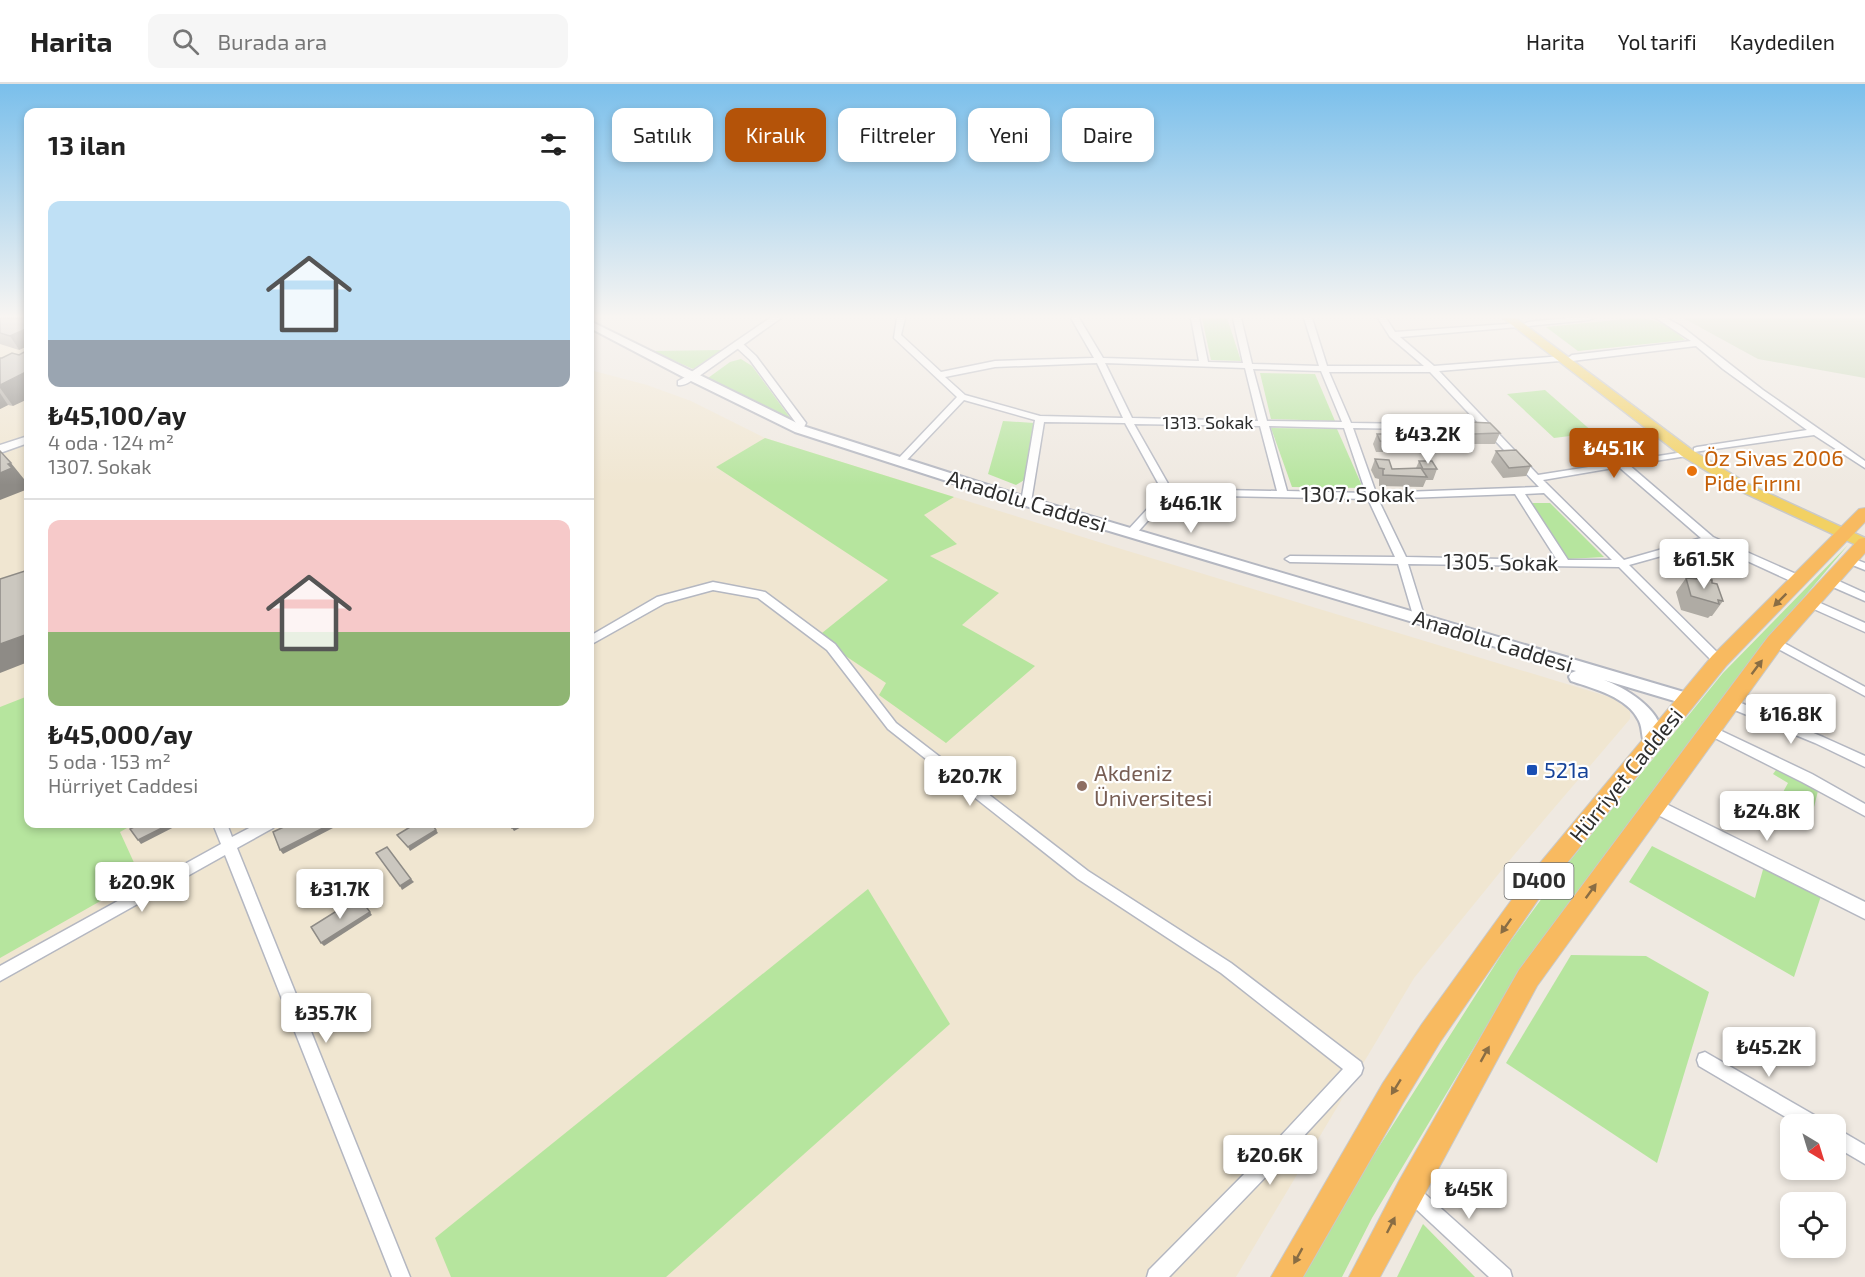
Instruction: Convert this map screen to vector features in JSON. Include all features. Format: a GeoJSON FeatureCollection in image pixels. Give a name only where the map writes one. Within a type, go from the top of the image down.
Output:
{"type":"FeatureCollection","features":[{"type":"Feature","properties":{"kind":"highway","name":"Hürriyet Caddesi"},"geometry":{"type":"LineString","coordinates":[[1286,1277],[1375,1123],[1431,1033],[1534,887],[1719,661],[1799,580],[1859,541]]}},
{"type":"Feature","properties":{"kind":"highway","name":"Hürriyet Caddesi"},"geometry":{"type":"LineString","coordinates":[[1364,1277],[1409,1191],[1528,978],[1775,642],[1830,581],[1859,541]]}},
{"type":"Feature","properties":{"kind":"main road","name":"Anadolu Caddesi"},"geometry":{"type":"LineString","coordinates":[[673,374],[799,429],[900,462],[1026,502],[1688,699]]}},
{"type":"Feature","properties":{"kind":"main road","name":"Anadolu Caddesi"},"geometry":{"type":"LineString","coordinates":[[675,374],[789,437],[1596,683],[1631,700],[1649,718],[1653,727],[1652,743]]}},
{"type":"Feature","properties":{"kind":"main road"},"geometry":{"type":"LineString","coordinates":[[1587,374],[1743,487],[1859,541]]}},
{"type":"Feature","properties":{"kind":"main road"},"geometry":{"type":"LineString","coordinates":[[1631,700],[1646,702],[1652,698],[1649,691],[1642,685]]}},
{"type":"Feature","properties":{"kind":"street"},"geometry":{"type":"LineString","coordinates":[[686,380],[695,374]]}},
{"type":"Feature","properties":{"kind":"street"},"geometry":{"type":"LineString","coordinates":[[765,374],[801,423],[799,429]]}},
{"type":"Feature","properties":{"kind":"street"},"geometry":{"type":"LineString","coordinates":[[940,375],[947,374]]}},
{"type":"Feature","properties":{"kind":"street"},"geometry":{"type":"LineString","coordinates":[[1106,374],[1129,422],[1168,492],[1131,533]]}},
{"type":"Feature","properties":{"kind":"street"},"geometry":{"type":"LineString","coordinates":[[1249,374],[1265,423],[1282,493]]}},
{"type":"Feature","properties":{"kind":"street"},"geometry":{"type":"LineString","coordinates":[[1326,374],[1347,424],[1372,496],[1402,561],[1419,619]]}},
{"type":"Feature","properties":{"kind":"street"},"geometry":{"type":"LineString","coordinates":[[1437,374],[1535,478],[1719,661]]}},
{"type":"Feature","properties":{"kind":"street"},"geometry":{"type":"LineString","coordinates":[[1738,374],[1815,432],[1865,465]]}},
{"type":"Feature","properties":{"kind":"street","name":"1313. Sokak"},"geometry":{"type":"LineString","coordinates":[[940,375],[962,397],[1040,419],[1489,428]]}},
{"type":"Feature","properties":{"kind":"street"},"geometry":{"type":"LineString","coordinates":[[900,462],[962,397]]}},
{"type":"Feature","properties":{"kind":"street"},"geometry":{"type":"LineString","coordinates":[[1026,502],[1040,419]]}},
{"type":"Feature","properties":{"kind":"street"},"geometry":{"type":"LineString","coordinates":[[0,441],[24,432]]}},
{"type":"Feature","properties":{"kind":"street"},"geometry":{"type":"LineString","coordinates":[[1535,478],[1815,432]]}},
{"type":"Feature","properties":{"kind":"street"},"geometry":{"type":"LineString","coordinates":[[0,449],[24,440]]}},
{"type":"Feature","properties":{"kind":"street"},"geometry":{"type":"LineString","coordinates":[[1621,464],[1709,539],[1799,580]]}},
{"type":"Feature","properties":{"kind":"street","name":"1307. Sokak"},"geometry":{"type":"LineString","coordinates":[[1168,492],[1372,496],[1547,490]]}},
{"type":"Feature","properties":{"kind":"street"},"geometry":{"type":"LineString","coordinates":[[1518,491],[1565,563]]}},
{"type":"Feature","properties":{"kind":"street","name":"1305. Sokak"},"geometry":{"type":"LineString","coordinates":[[1290,559],[1622,564],[1709,539]]}},
{"type":"Feature","properties":{"kind":"street"},"geometry":{"type":"LineString","coordinates":[[1830,581],[1865,597]]}},
{"type":"Feature","properties":{"kind":"street"},"geometry":{"type":"LineString","coordinates":[[594,639],[661,600],[713,586],[761,596],[831,647],[892,726],[1083,875],[1226,968],[1354,1068],[1271,1159],[1156,1277]]}},
{"type":"Feature","properties":{"kind":"street"},"geometry":{"type":"LineString","coordinates":[[1809,602],[1865,628]]}},
{"type":"Feature","properties":{"kind":"street"},"geometry":{"type":"LineString","coordinates":[[1775,642],[1865,692]]}},
{"type":"Feature","properties":{"kind":"street"},"geometry":{"type":"LineString","coordinates":[[1730,703],[1865,762]]}},
{"type":"Feature","properties":{"kind":"street"},"geometry":{"type":"LineString","coordinates":[[1709,730],[1807,778],[1865,811]]}},
{"type":"Feature","properties":{"kind":"street"},"geometry":{"type":"LineString","coordinates":[[1654,805],[1865,911]]}},
{"type":"Feature","properties":{"kind":"street"},"geometry":{"type":"LineString","coordinates":[[222,828],[401,1277]]}},
{"type":"Feature","properties":{"kind":"street"},"geometry":{"type":"LineString","coordinates":[[0,974],[261,828]]}},
{"type":"Feature","properties":{"kind":"street"},"geometry":{"type":"LineString","coordinates":[[1705,1060],[1796,1114]]}},
{"type":"Feature","properties":{"kind":"street"},"geometry":{"type":"LineString","coordinates":[[1846,1143],[1865,1155]]}},
{"type":"Feature","properties":{"kind":"street"},"geometry":{"type":"LineString","coordinates":[[1409,1191],[1503,1277]]}},
{"type":"Feature","properties":{"kind":"shaded area","name":"Akdeniz Üniversitesi"},"geometry":{"type":"Polygon","coordinates":[[[0,374],[24,374],[24,828],[594,828],[594,374],[604,374],[647,385],[691,401],[765,438],[1613,698],[1630,711],[1630,719],[1514,855],[1414,978],[1236,1277],[0,1277],[0,374]]]}},
{"type":"Feature","properties":{"kind":"green space"},"geometry":{"type":"Polygon","coordinates":[[[714,374],[758,374],[791,419],[708,378],[714,374]]]}},
{"type":"Feature","properties":{"kind":"green space"},"geometry":{"type":"Polygon","coordinates":[[[1260,374],[1315,374],[1335,421],[1271,419],[1260,374]]]}},
{"type":"Feature","properties":{"kind":"green space"},"geometry":{"type":"Polygon","coordinates":[[[1841,374],[1865,374],[1865,378],[1841,374]]]}},
{"type":"Feature","properties":{"kind":"green space"},"geometry":{"type":"Polygon","coordinates":[[[1545,390],[1594,433],[1554,438],[1507,394],[1545,390]]]}},
{"type":"Feature","properties":{"kind":"green space"},"geometry":{"type":"Polygon","coordinates":[[[1003,421],[1034,423],[1026,479],[1016,485],[988,474],[1003,421]]]}},
{"type":"Feature","properties":{"kind":"green space"},"geometry":{"type":"Polygon","coordinates":[[[1271,428],[1337,429],[1363,488],[1292,487],[1271,428]]]}},
{"type":"Feature","properties":{"kind":"green space"},"geometry":{"type":"Polygon","coordinates":[[[765,438],[954,497],[924,515],[957,544],[930,556],[999,593],[962,625],[1035,666],[946,743],[879,695],[886,683],[817,637],[888,580],[716,467],[765,438]]]}},
{"type":"Feature","properties":{"kind":"green space"},"geometry":{"type":"Polygon","coordinates":[[[1528,503],[1550,503],[1604,557],[1568,559],[1528,503]]]}},
{"type":"Feature","properties":{"kind":"green space"},"geometry":{"type":"Polygon","coordinates":[[[1848,545],[1772,635],[1507,992],[1372,1218],[1342,1277],[1301,1277],[1350,1192],[1507,946],[1564,868],[1723,673],[1848,545]]]}},
{"type":"Feature","properties":{"kind":"green space"},"geometry":{"type":"Polygon","coordinates":[[[24,698],[24,828],[127,828],[120,832],[141,878],[0,958],[0,707],[24,698]]]}},
{"type":"Feature","properties":{"kind":"green space"},"geometry":{"type":"Polygon","coordinates":[[[1779,766],[1819,787],[1813,811],[1782,794],[1788,783],[1773,774],[1779,766]]]}},
{"type":"Feature","properties":{"kind":"green space"},"geometry":{"type":"Polygon","coordinates":[[[1652,846],[1755,898],[1764,866],[1821,896],[1794,977],[1629,882],[1652,846]]]}},
{"type":"Feature","properties":{"kind":"green space"},"geometry":{"type":"Polygon","coordinates":[[[868,889],[950,1024],[666,1277],[451,1277],[435,1238],[868,889]]]}},
{"type":"Feature","properties":{"kind":"green space"},"geometry":{"type":"Polygon","coordinates":[[[1571,955],[1646,956],[1709,992],[1657,1163],[1506,1063],[1571,955]]]}},
{"type":"Feature","properties":{"kind":"green space"},"geometry":{"type":"Polygon","coordinates":[[[1423,1224],[1475,1277],[1397,1277],[1423,1224]]]}},
{"type":"Feature","properties":{"kind":"building"},"geometry":{"type":"Polygon","coordinates":[[[0,374],[23,374],[0,385],[0,374]]]}},
{"type":"Feature","properties":{"kind":"building"},"geometry":{"type":"Polygon","coordinates":[[[1468,422],[1490,423],[1500,433],[1473,434],[1468,422]]]}},
{"type":"Feature","properties":{"kind":"building"},"geometry":{"type":"Polygon","coordinates":[[[1377,434],[1389,434],[1393,442],[1380,441],[1377,434]]]}},
{"type":"Feature","properties":{"kind":"building"},"geometry":{"type":"Polygon","coordinates":[[[1433,435],[1436,444],[1409,441],[1409,438],[1433,435]]]}},
{"type":"Feature","properties":{"kind":"building"},"geometry":{"type":"Polygon","coordinates":[[[1516,450],[1531,466],[1509,468],[1496,451],[1516,450]]]}},
{"type":"Feature","properties":{"kind":"building"},"geometry":{"type":"Polygon","coordinates":[[[0,451],[11,463],[8,464],[12,468],[0,473],[0,451]]]}},
{"type":"Feature","properties":{"kind":"building"},"geometry":{"type":"Polygon","coordinates":[[[1375,459],[1389,460],[1392,469],[1421,468],[1427,477],[1383,475],[1383,469],[1385,469],[1379,468],[1375,459]]]}},
{"type":"Feature","properties":{"kind":"building"},"geometry":{"type":"Polygon","coordinates":[[[1419,461],[1432,461],[1437,469],[1423,469],[1419,461]]]}},
{"type":"Feature","properties":{"kind":"building"},"geometry":{"type":"Polygon","coordinates":[[[24,571],[24,635],[0,644],[0,579],[24,571]]]}},
{"type":"Feature","properties":{"kind":"building"},"geometry":{"type":"Polygon","coordinates":[[[1686,578],[1712,580],[1712,583],[1717,584],[1723,601],[1718,600],[1719,604],[1691,596],[1686,578]]]}},
{"type":"Feature","properties":{"kind":"building"},"geometry":{"type":"Polygon","coordinates":[[[132,828],[162,828],[138,840],[130,829],[132,828]]]}},
{"type":"Feature","properties":{"kind":"building"},"geometry":{"type":"Polygon","coordinates":[[[282,828],[323,828],[280,850],[273,832],[282,828]]]}},
{"type":"Feature","properties":{"kind":"building"},"geometry":{"type":"Polygon","coordinates":[[[408,828],[435,828],[436,830],[408,847],[397,835],[408,828]]]}},
{"type":"Feature","properties":{"kind":"building"},"geometry":{"type":"Polygon","coordinates":[[[387,847],[411,879],[400,886],[376,853],[387,847]]]}},
{"type":"Feature","properties":{"kind":"building"},"geometry":{"type":"Polygon","coordinates":[[[359,897],[370,912],[321,943],[311,927],[359,897]]]}},
{"type":"Feature","properties":{"kind":"place","name":"Öz Sivas 2006 Pide Fırını"},"geometry":{"type":"Point","coordinates":[1692,471]}},
{"type":"Feature","properties":{"kind":"place","name":"521a"},"geometry":{"type":"Point","coordinates":[1532,770]}},
{"type":"Feature","properties":{"kind":"place","name":"Akdeniz Üniversitesi"},"geometry":{"type":"Point","coordinates":[1082,786]}}]}
